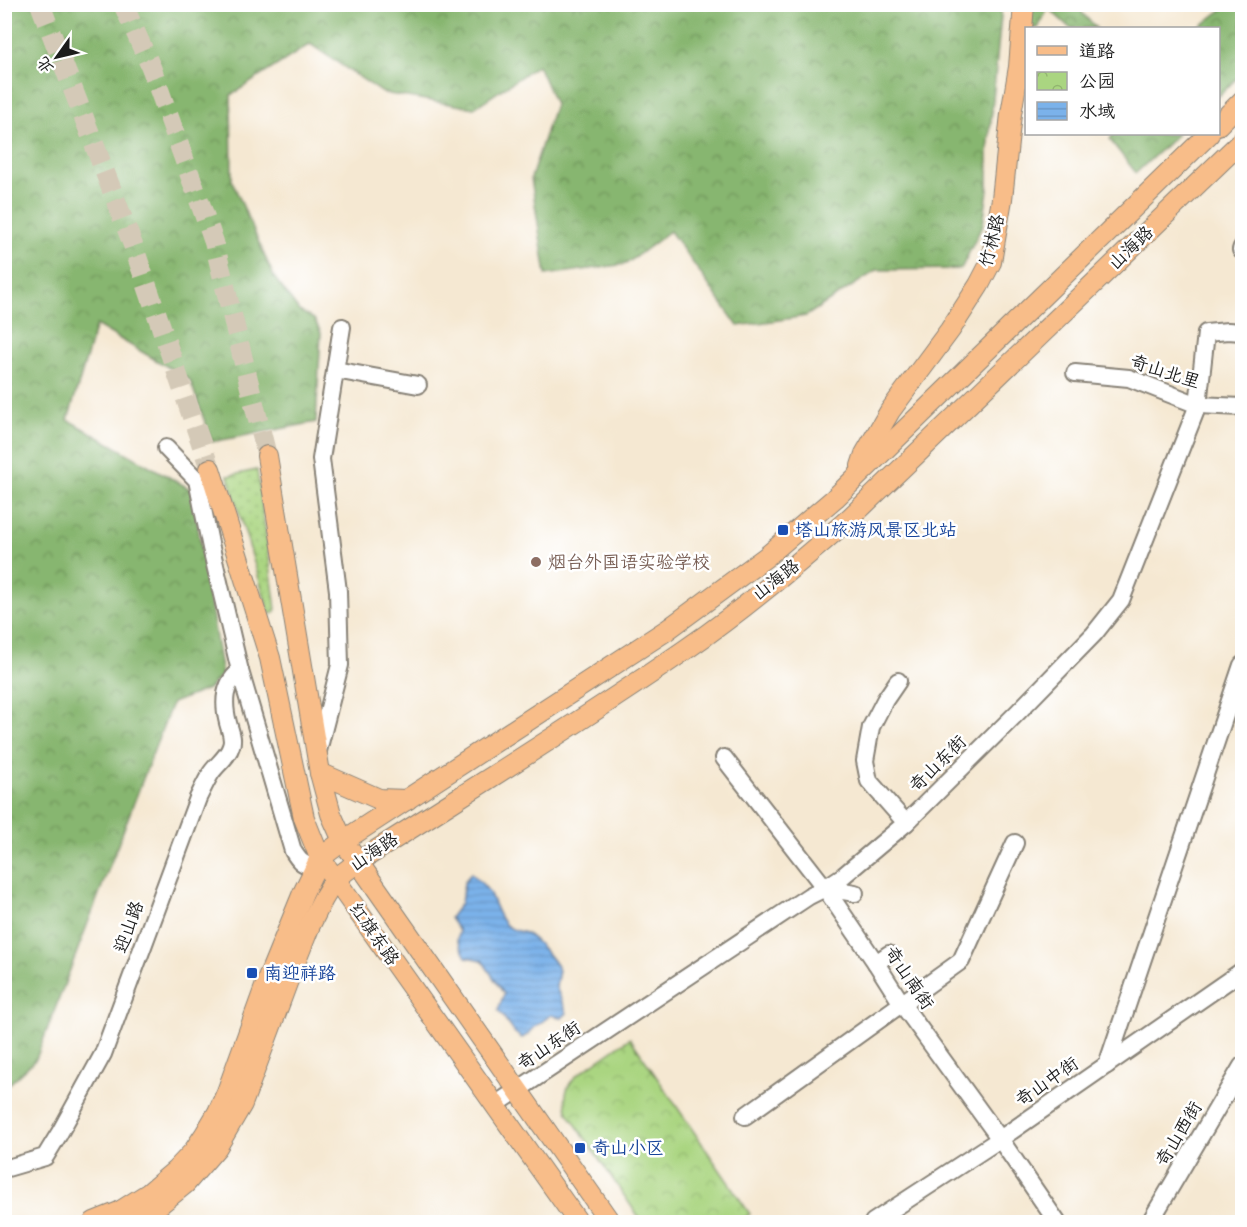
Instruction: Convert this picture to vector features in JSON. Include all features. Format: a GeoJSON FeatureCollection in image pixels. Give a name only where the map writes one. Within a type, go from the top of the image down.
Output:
{"type":"FeatureCollection","features":[{"type":"Feature","properties":{"kind":"main road","name":"竹林路"},"geometry":{"type":"LineString","coordinates":[[856,477],[865,454],[890,411],[950,330],[991,262],[1019,67],[1024,4]]}},
{"type":"Feature","properties":{"kind":"main road"},"geometry":{"type":"LineString","coordinates":[[1220,122],[1242,101]]}},
{"type":"Feature","properties":{"kind":"main road","name":"山海路"},"geometry":{"type":"LineString","coordinates":[[320,858],[667,630],[797,532],[836,498],[1208,135]]}},
{"type":"Feature","properties":{"kind":"main road","name":"山海路"},"geometry":{"type":"LineString","coordinates":[[335,879],[686,650],[801,561],[851,517],[1242,141]]}},
{"type":"Feature","properties":{"kind":"main road"},"geometry":{"type":"LineString","coordinates":[[267,456],[319,764],[332,814],[344,841]]}},
{"type":"Feature","properties":{"kind":"main road","name":"红旗东路"},"geometry":{"type":"LineString","coordinates":[[210,470],[270,658],[304,818],[320,858],[578,1222]]}},
{"type":"Feature","properties":{"kind":"main road"},"geometry":{"type":"LineString","coordinates":[[319,764],[370,796],[379,799],[407,800]]}},
{"type":"Feature","properties":{"kind":"main road","name":"红旗东路"},"geometry":{"type":"LineString","coordinates":[[344,841],[610,1222]]}},
{"type":"Feature","properties":{"kind":"main road"},"geometry":{"type":"LineString","coordinates":[[94,1222],[119,1212],[149,1193],[175,1171],[193,1152],[205,1134],[227,1092],[292,918],[320,858]]}},
{"type":"Feature","properties":{"kind":"main road"},"geometry":{"type":"LineString","coordinates":[[134,1222],[185,1184],[218,1147],[242,1104],[306,934],[335,879]]}},
{"type":"Feature","properties":{"kind":"street"},"geometry":{"type":"LineString","coordinates":[[319,764],[340,665],[338,591],[321,459],[342,327]]}},
{"type":"Feature","properties":{"kind":"street","name":"奇山东街"},"geometry":{"type":"LineString","coordinates":[[495,1105],[809,896],[843,876],[906,823],[1086,642],[1121,600],[1198,405],[1206,333],[1242,332]]}},
{"type":"Feature","properties":{"kind":"street"},"geometry":{"type":"LineString","coordinates":[[335,370],[418,384]]}},
{"type":"Feature","properties":{"kind":"street","name":"奇山北里"},"geometry":{"type":"LineString","coordinates":[[1075,373],[1129,378],[1198,405],[1242,407]]}},
{"type":"Feature","properties":{"kind":"street"},"geometry":{"type":"LineString","coordinates":[[166,448],[197,480],[240,671],[293,851],[304,865],[311,866],[320,858]]}},
{"type":"Feature","properties":{"kind":"street"},"geometry":{"type":"LineString","coordinates":[[1107,1065],[1242,665]]}},
{"type":"Feature","properties":{"kind":"street","name":"迎山路"},"geometry":{"type":"LineString","coordinates":[[4,1169],[45,1157],[102,1054],[198,798],[212,772],[232,746],[225,704],[226,689],[231,678],[240,671]]}},
{"type":"Feature","properties":{"kind":"street"},"geometry":{"type":"LineString","coordinates":[[898,681],[871,727],[865,761],[869,781],[906,823]]}},
{"type":"Feature","properties":{"kind":"street","name":"奇山南街"},"geometry":{"type":"LineString","coordinates":[[724,758],[825,888],[883,958],[902,1004],[1057,1222]]}},
{"type":"Feature","properties":{"kind":"street"},"geometry":{"type":"LineString","coordinates":[[745,1116],[961,961],[1015,843]]}},
{"type":"Feature","properties":{"kind":"street"},"geometry":{"type":"LineString","coordinates":[[825,888],[855,893]]}},
{"type":"Feature","properties":{"kind":"street","name":"奇山中街"},"geometry":{"type":"LineString","coordinates":[[873,1222],[1000,1139],[1242,971]]}},
{"type":"Feature","properties":{"kind":"street","name":"奇山西街"},"geometry":{"type":"LineString","coordinates":[[1150,1222],[1242,1066]]}},
{"type":"Feature","properties":{"kind":"green space"},"geometry":{"type":"Polygon","coordinates":[[[5,5],[1002,5],[988,152],[988,190],[983,224],[961,269],[877,270],[806,316],[738,326],[670,231],[626,264],[546,275],[531,178],[555,104],[538,65],[474,108],[383,93],[310,44],[231,95],[232,181],[274,277],[299,311],[314,319],[321,333],[316,422],[212,442],[190,380],[96,325],[68,420],[192,490],[222,675],[208,689],[172,703],[36,1059],[5,1088],[5,5]]]}},
{"type":"Feature","properties":{"kind":"green space"},"geometry":{"type":"Polygon","coordinates":[[[1028,5],[1081,5],[1082,13],[1095,27],[1069,27],[1048,8],[1038,27],[1026,27],[1028,5]]]}},
{"type":"Feature","properties":{"kind":"green space"},"geometry":{"type":"Polygon","coordinates":[[[1225,5],[1242,5],[1242,73],[1220,95],[1220,27],[1199,27],[1225,5]]]}},
{"type":"Feature","properties":{"kind":"green space"},"geometry":{"type":"Polygon","coordinates":[[[1112,135],[1177,135],[1136,173],[1110,140],[1112,135]]]}},
{"type":"Feature","properties":{"kind":"green space"},"geometry":{"type":"Polygon","coordinates":[[[257,470],[276,609],[271,614],[228,476],[257,470]]]}},
{"type":"Feature","properties":{"kind":"green space"},"geometry":{"type":"Polygon","coordinates":[[[630,1038],[750,1214],[742,1220],[743,1222],[642,1222],[568,1113],[566,1093],[573,1079],[630,1038]]]}},
{"type":"Feature","properties":{"kind":"water"},"geometry":{"type":"Polygon","coordinates":[[[471,873],[488,891],[504,923],[534,940],[549,955],[559,970],[556,987],[567,1013],[562,1018],[551,1015],[522,1038],[515,1033],[498,1010],[504,994],[482,960],[466,957],[457,940],[459,931],[450,918],[461,903],[464,883],[471,873]]]}},
{"type":"Feature","properties":{"kind":"tunnel"},"geometry":{"type":"LineString","coordinates":[[40,4],[133,245],[210,469]]}},
{"type":"Feature","properties":{"kind":"tunnel"},"geometry":{"type":"LineString","coordinates":[[123,4],[151,67],[214,242],[267,456]]}},
{"type":"Feature","properties":{"kind":"place","name":"塔山旅游风景区北站"},"geometry":{"type":"Point","coordinates":[783,530]}},
{"type":"Feature","properties":{"kind":"place","name":"烟台外国语实验学校"},"geometry":{"type":"Point","coordinates":[536,562]}},
{"type":"Feature","properties":{"kind":"place","name":"南迎祥路"},"geometry":{"type":"Point","coordinates":[252,973]}},
{"type":"Feature","properties":{"kind":"place","name":"奇山小区"},"geometry":{"type":"Point","coordinates":[580,1148]}}]}
